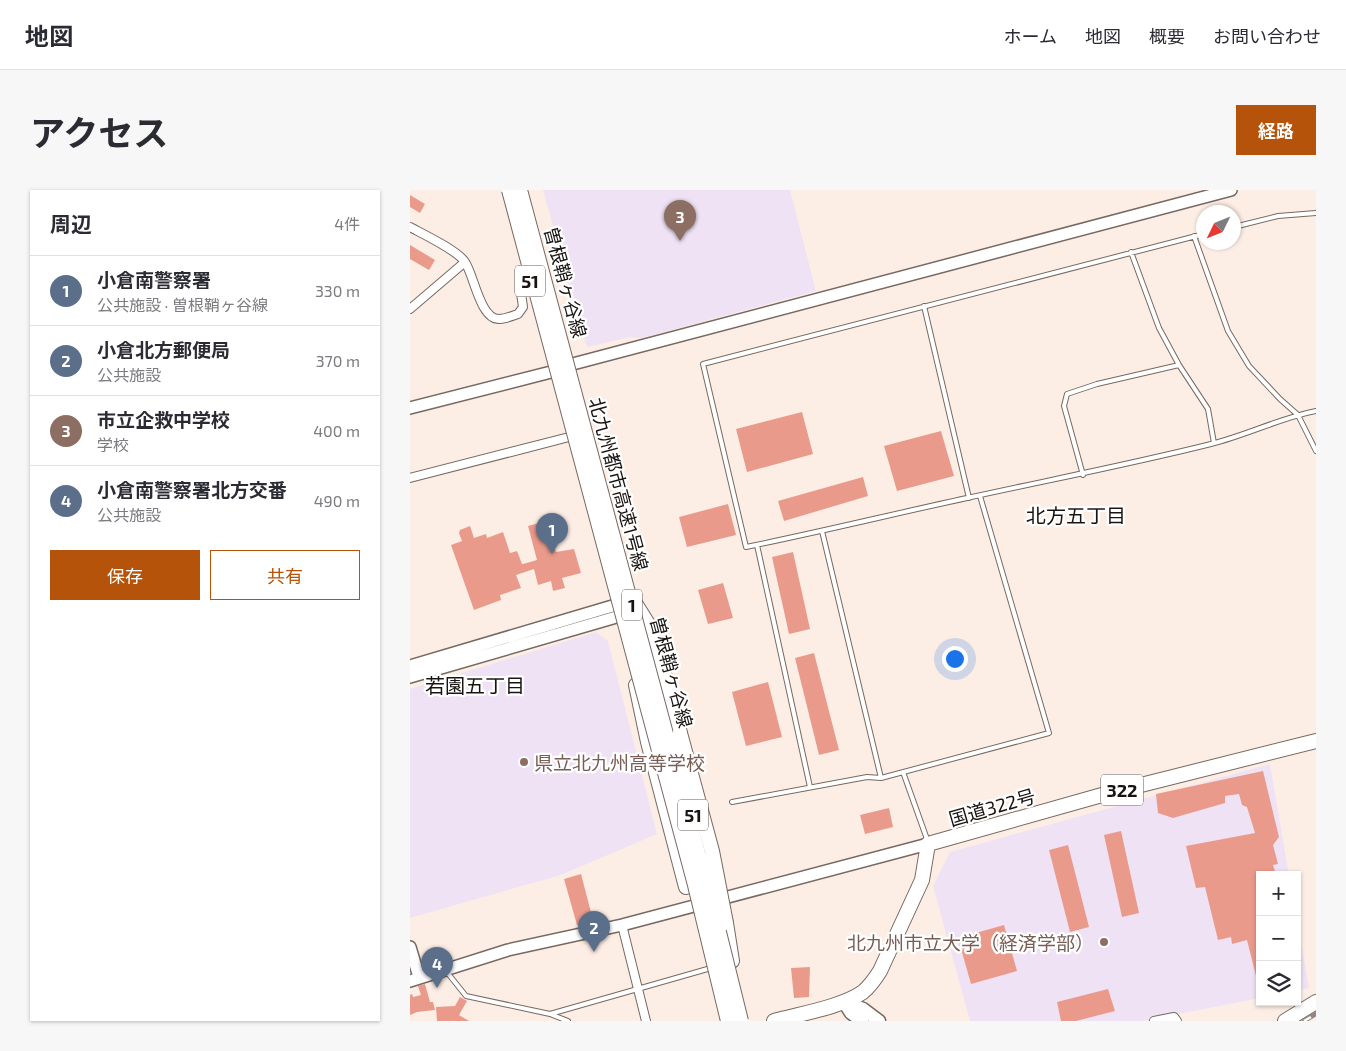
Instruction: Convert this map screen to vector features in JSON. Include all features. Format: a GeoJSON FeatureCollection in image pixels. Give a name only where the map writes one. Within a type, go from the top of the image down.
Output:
{"type":"FeatureCollection","features":[{"type":"Feature","properties":{"kind":"highway","name":"北九州都市高速1号線"},"geometry":{"type":"LineString","coordinates":[[508,190],[695,885],[726,1021]]}},
{"type":"Feature","properties":{"kind":"highway","name":"北九州都市高速1号線"},"geometry":{"type":"LineString","coordinates":[[521,190],[743,1021]]}},
{"type":"Feature","properties":{"kind":"highway"},"geometry":{"type":"LineString","coordinates":[[634,606],[648,624],[656,644],[712,851],[743,1021]]}},
{"type":"Feature","properties":{"kind":"highway"},"geometry":{"type":"LineString","coordinates":[[634,672],[648,742],[698,931],[726,1021]]}},
{"type":"Feature","properties":{"kind":"highway","name":"国道322号"},"geometry":{"type":"LineString","coordinates":[[774,1021],[816,1013],[863,992],[872,983],[880,971],[922,880],[928,844],[1109,794],[1316,741]]}},
{"type":"Feature","properties":{"kind":"highway"},"geometry":{"type":"LineString","coordinates":[[1285,1021],[1316,1002]]}},
{"type":"Feature","properties":{"kind":"main road","name":"曽根鞘ヶ谷線"},"geometry":{"type":"LineString","coordinates":[[508,190],[529,278],[573,436],[617,611],[643,698],[694,905],[726,1021]]}},
{"type":"Feature","properties":{"kind":"main road","name":"曽根鞘ヶ谷線"},"geometry":{"type":"LineString","coordinates":[[521,190],[715,901],[743,1021]]}},
{"type":"Feature","properties":{"kind":"main road"},"geometry":{"type":"LineString","coordinates":[[844,1002],[851,1013],[862,1021]]}},
{"type":"Feature","properties":{"kind":"main road"},"geometry":{"type":"LineString","coordinates":[[844,1002],[862,1010],[879,1021]]}},
{"type":"Feature","properties":{"kind":"street"},"geometry":{"type":"LineString","coordinates":[[1183,190],[1186,202]]}},
{"type":"Feature","properties":{"kind":"street"},"geometry":{"type":"LineString","coordinates":[[410,408],[1231,190]]}},
{"type":"Feature","properties":{"kind":"street"},"geometry":{"type":"LineString","coordinates":[[410,226],[458,254],[465,262],[489,315],[497,319],[518,314],[523,307],[520,286],[529,278]]}},
{"type":"Feature","properties":{"kind":"street"},"geometry":{"type":"LineString","coordinates":[[410,309],[465,262]]}},
{"type":"Feature","properties":{"kind":"street"},"geometry":{"type":"LineString","coordinates":[[410,478],[573,436]]}},
{"type":"Feature","properties":{"kind":"street"},"geometry":{"type":"LineString","coordinates":[[410,677],[634,606]]}},
{"type":"Feature","properties":{"kind":"street"},"geometry":{"type":"LineString","coordinates":[[410,666],[617,611]]}},
{"type":"Feature","properties":{"kind":"street"},"geometry":{"type":"LineString","coordinates":[[410,947],[414,979],[508,950],[622,925],[928,844]]}},
{"type":"Feature","properties":{"kind":"street"},"geometry":{"type":"LineString","coordinates":[[622,925],[646,1021]]}},
{"type":"Feature","properties":{"kind":"street"},"geometry":{"type":"LineString","coordinates":[[1154,1021],[1174,1017],[1177,1021]]}},
{"type":"Feature","properties":{"kind":"lane"},"geometry":{"type":"LineString","coordinates":[[1241,225],[1278,216],[1316,213]]}},
{"type":"Feature","properties":{"kind":"lane"},"geometry":{"type":"LineString","coordinates":[[1316,411],[1298,414],[1214,444],[1083,475],[746,547],[703,364],[1194,236],[1228,331],[1249,366],[1280,399],[1298,414],[1316,451]]}},
{"type":"Feature","properties":{"kind":"lane"},"geometry":{"type":"LineString","coordinates":[[1131,252],[1159,328],[1179,366],[1208,409],[1214,444]]}},
{"type":"Feature","properties":{"kind":"lane"},"geometry":{"type":"LineString","coordinates":[[924,306],[969,498]]}},
{"type":"Feature","properties":{"kind":"lane"},"geometry":{"type":"LineString","coordinates":[[1083,475],[1064,406],[1067,394],[1097,384],[1179,366]]}},
{"type":"Feature","properties":{"kind":"lane"},"geometry":{"type":"LineString","coordinates":[[732,802],[867,777],[881,778],[1050,733],[980,496]]}},
{"type":"Feature","properties":{"kind":"lane"},"geometry":{"type":"LineString","coordinates":[[822,532],[881,778]]}},
{"type":"Feature","properties":{"kind":"lane"},"geometry":{"type":"LineString","coordinates":[[757,545],[810,787]]}},
{"type":"Feature","properties":{"kind":"lane"},"geometry":{"type":"LineString","coordinates":[[903,772],[928,844]]}},
{"type":"Feature","properties":{"kind":"lane"},"geometry":{"type":"LineString","coordinates":[[550,1014],[711,968]]}},
{"type":"Feature","properties":{"kind":"lane"},"geometry":{"type":"LineString","coordinates":[[444,969],[466,996],[550,1014],[568,1021]]}},
{"type":"Feature","properties":{"kind":"shaded area"},"geometry":{"type":"Polygon","coordinates":[[[543,190],[790,190],[816,291],[642,338],[631,337],[587,347],[543,190]]]}},
{"type":"Feature","properties":{"kind":"shaded area","name":"県立北九州高等学校"},"geometry":{"type":"Polygon","coordinates":[[[596,632],[608,641],[657,834],[561,875],[410,918],[410,689],[596,632]]]}},
{"type":"Feature","properties":{"kind":"shaded area","name":"北九州市立大学（経済学部）"},"geometry":{"type":"Polygon","coordinates":[[[1270,764],[1288,871],[1256,871],[1256,999],[1143,1021],[970,1021],[933,886],[950,852],[1270,764]]]}},
{"type":"Feature","properties":{"kind":"shaded area"},"geometry":{"type":"Polygon","coordinates":[[[1301,943],[1309,988],[1301,989],[1301,943]]]}},
{"type":"Feature","properties":{"kind":"building"},"geometry":{"type":"Polygon","coordinates":[[[410,195],[425,204],[420,213],[410,207],[410,195]]]}},
{"type":"Feature","properties":{"kind":"building"},"geometry":{"type":"Polygon","coordinates":[[[410,245],[435,260],[429,270],[410,259],[410,245]]]}},
{"type":"Feature","properties":{"kind":"building"},"geometry":{"type":"Polygon","coordinates":[[[802,412],[813,454],[747,472],[736,429],[802,412]]]}},
{"type":"Feature","properties":{"kind":"building"},"geometry":{"type":"Polygon","coordinates":[[[941,431],[954,476],[897,491],[884,446],[941,431]]]}},
{"type":"Feature","properties":{"kind":"building"},"geometry":{"type":"Polygon","coordinates":[[[863,477],[868,496],[784,521],[778,501],[863,477]]]}},
{"type":"Feature","properties":{"kind":"building"},"geometry":{"type":"Polygon","coordinates":[[[728,504],[736,535],[687,547],[679,517],[728,504]]]}},
{"type":"Feature","properties":{"kind":"building"},"geometry":{"type":"Polygon","coordinates":[[[554,519],[558,535],[551,537],[556,552],[574,549],[581,573],[562,578],[565,588],[553,591],[551,581],[538,585],[534,569],[516,575],[521,588],[500,595],[501,600],[474,610],[451,545],[462,541],[459,533],[460,530],[470,526],[474,538],[486,534],[487,538],[503,532],[510,553],[517,551],[523,564],[537,560],[528,526],[554,519]]]}},
{"type":"Feature","properties":{"kind":"building"},"geometry":{"type":"Polygon","coordinates":[[[793,552],[810,629],[789,634],[772,557],[793,552]]]}},
{"type":"Feature","properties":{"kind":"building"},"geometry":{"type":"Polygon","coordinates":[[[723,583],[733,618],[708,624],[698,590],[723,583]]]}},
{"type":"Feature","properties":{"kind":"building"},"geometry":{"type":"Polygon","coordinates":[[[814,653],[839,750],[819,755],[795,658],[814,653]]]}},
{"type":"Feature","properties":{"kind":"building"},"geometry":{"type":"Polygon","coordinates":[[[768,682],[782,737],[746,746],[732,692],[768,682]]]}},
{"type":"Feature","properties":{"kind":"building"},"geometry":{"type":"Polygon","coordinates":[[[1263,771],[1279,837],[1273,845],[1278,864],[1273,865],[1275,871],[1256,871],[1256,976],[1247,940],[1232,944],[1231,937],[1218,940],[1205,887],[1196,888],[1186,846],[1255,833],[1247,807],[1242,805],[1239,794],[1225,796],[1225,803],[1173,818],[1158,813],[1156,794],[1263,771]]]}},
{"type":"Feature","properties":{"kind":"building"},"geometry":{"type":"Polygon","coordinates":[[[889,808],[893,827],[865,834],[860,815],[889,808]]]}},
{"type":"Feature","properties":{"kind":"building"},"geometry":{"type":"Polygon","coordinates":[[[1121,831],[1139,913],[1122,917],[1104,835],[1121,831]]]}},
{"type":"Feature","properties":{"kind":"building"},"geometry":{"type":"Polygon","coordinates":[[[1068,845],[1089,927],[1070,932],[1049,850],[1068,845]]]}},
{"type":"Feature","properties":{"kind":"building"},"geometry":{"type":"Polygon","coordinates":[[[581,874],[593,920],[577,925],[564,879],[581,874]]]}},
{"type":"Feature","properties":{"kind":"building"},"geometry":{"type":"Polygon","coordinates":[[[1004,925],[1017,971],[971,984],[958,938],[1004,925]]]}},
{"type":"Feature","properties":{"kind":"building"},"geometry":{"type":"Polygon","coordinates":[[[810,967],[809,997],[794,998],[791,968],[810,967]]]}},
{"type":"Feature","properties":{"kind":"building"},"geometry":{"type":"Polygon","coordinates":[[[425,984],[430,1002],[433,1002],[435,1010],[417,1012],[410,1015],[410,995],[412,994],[413,997],[421,995],[418,986],[425,984]]]}},
{"type":"Feature","properties":{"kind":"building"},"geometry":{"type":"Polygon","coordinates":[[[1108,989],[1115,1011],[1076,1021],[1061,1021],[1057,1002],[1108,989]]]}},
{"type":"Feature","properties":{"kind":"building"},"geometry":{"type":"Polygon","coordinates":[[[460,997],[467,1001],[459,1015],[469,1021],[437,1021],[436,1007],[455,1006],[460,997]]]}},
{"type":"Feature","properties":{"kind":"railway"},"geometry":{"type":"LineString","coordinates":[[1304,1021],[1316,1014]]}},
{"type":"Feature","properties":{"kind":"place","name":"市立企救中学校"},"geometry":{"type":"Point","coordinates":[680,241]}},
{"type":"Feature","properties":{"kind":"place","name":"小倉南警察署"},"geometry":{"type":"Point","coordinates":[552,554]}},
{"type":"Feature","properties":{"kind":"place","name":"県立北九州高等学校"},"geometry":{"type":"Point","coordinates":[524,762]}},
{"type":"Feature","properties":{"kind":"place","name":"北九州市立大学（経済学部）"},"geometry":{"type":"Point","coordinates":[1104,942]}},
{"type":"Feature","properties":{"kind":"place","name":"小倉北方郵便局"},"geometry":{"type":"Point","coordinates":[594,952]}},
{"type":"Feature","properties":{"kind":"place","name":"小倉南警察署北方交番"},"geometry":{"type":"Point","coordinates":[437,988]}},
{"type":"Feature","properties":{"kind":"district","name":"北方五丁目"},"geometry":{"type":"Point","coordinates":[1076,515]}},
{"type":"Feature","properties":{"kind":"district","name":"若園五丁目"},"geometry":{"type":"Point","coordinates":[475,685]}}]}
